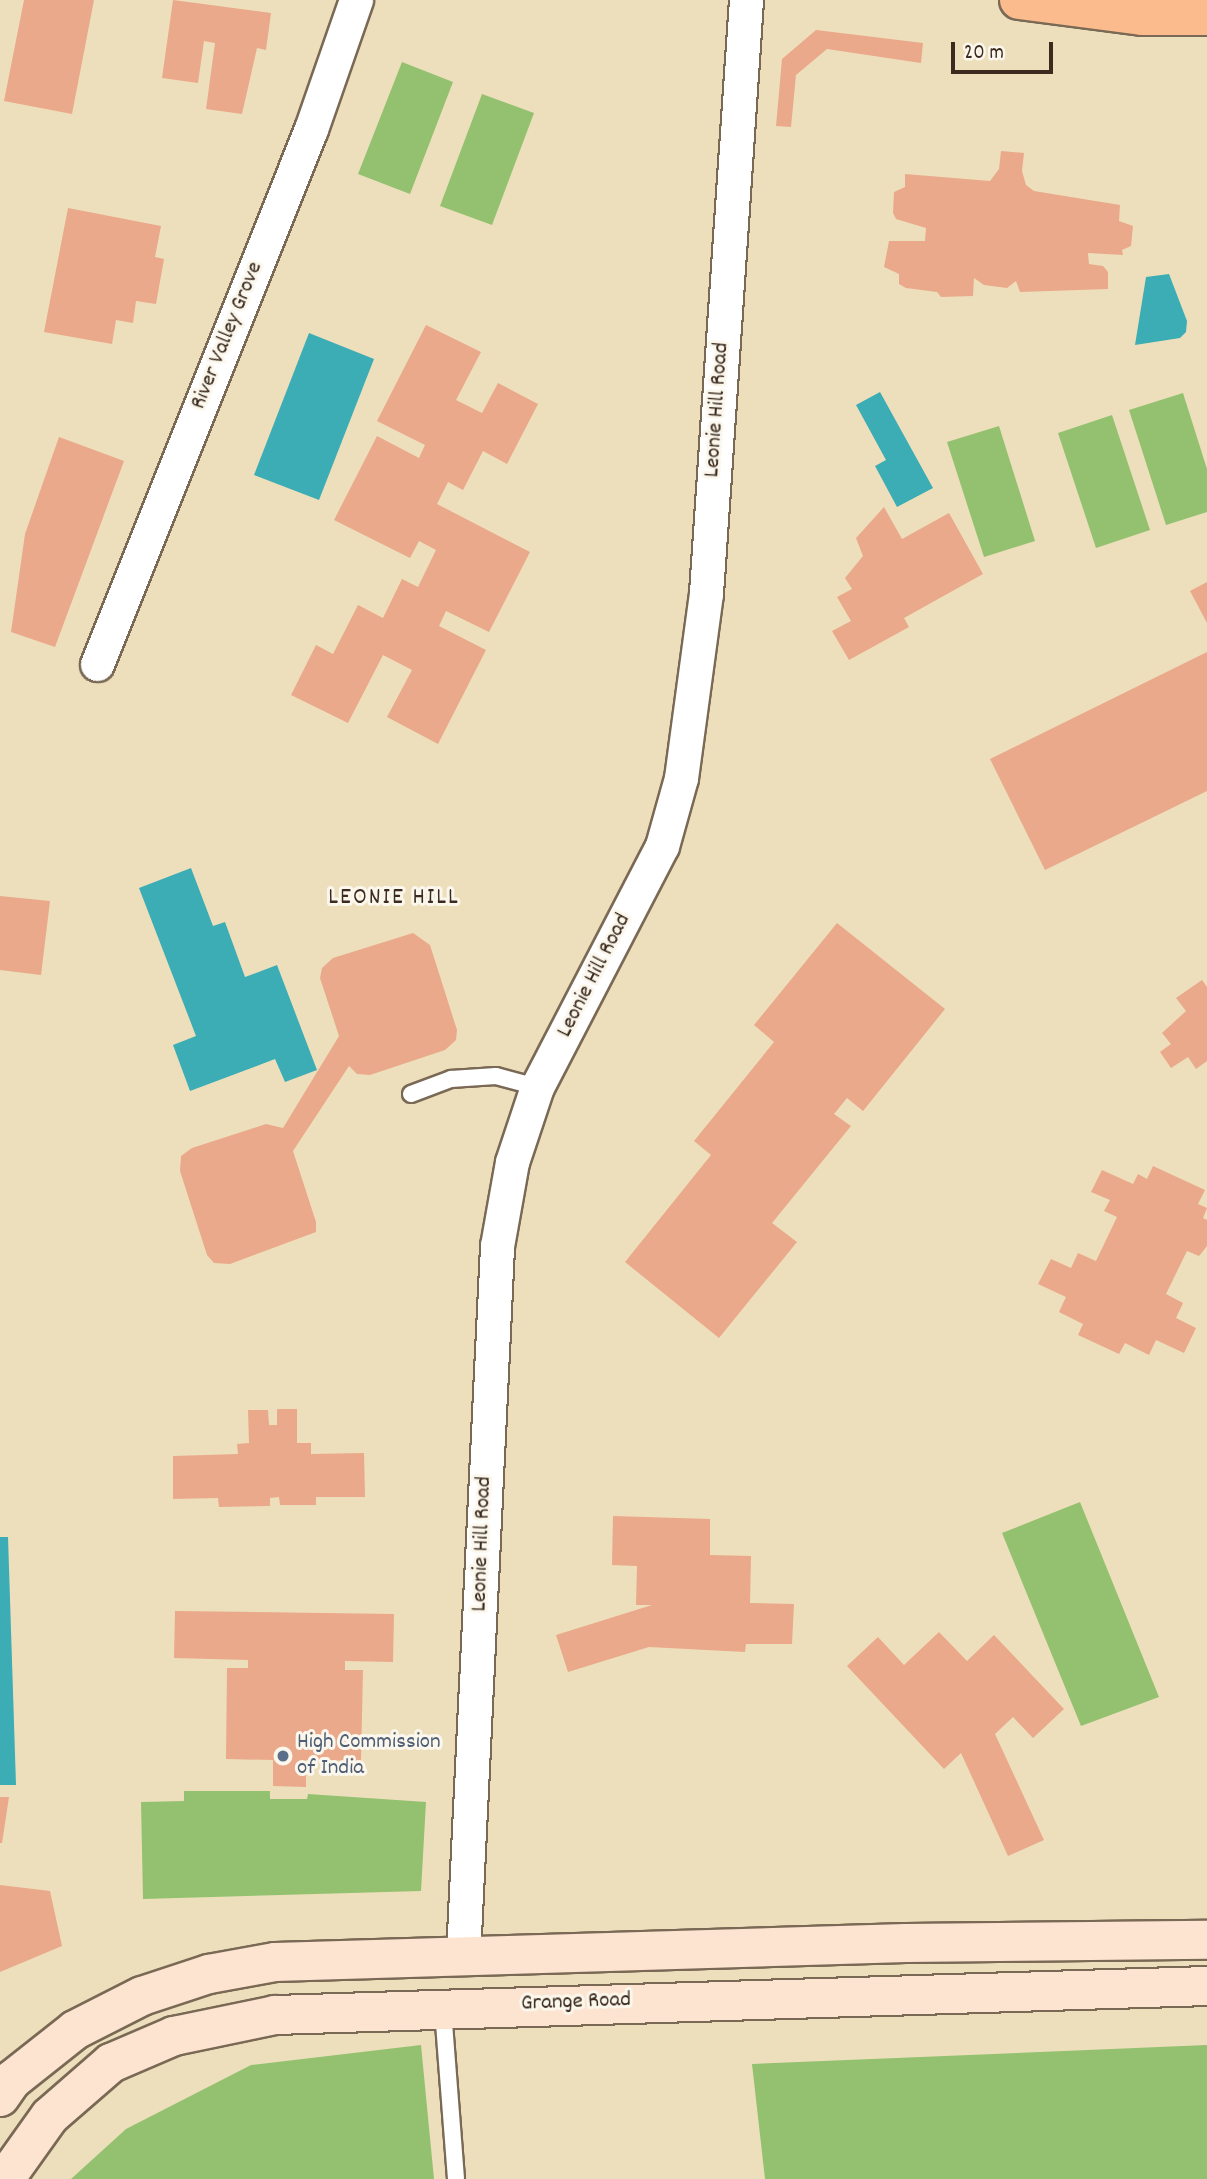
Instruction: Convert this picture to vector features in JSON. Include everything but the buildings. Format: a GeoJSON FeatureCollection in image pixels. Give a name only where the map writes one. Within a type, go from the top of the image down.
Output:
{"type":"FeatureCollection","features":[{"type":"Feature","properties":{"kind":"main road"},"geometry":{"type":"LineString","coordinates":[[1019,0],[1120,14],[1207,16]]}},
{"type":"Feature","properties":{"kind":"main road"},"geometry":{"type":"LineString","coordinates":[[4,2083],[75,2030],[142,1996],[209,1974],[275,1962],[463,1955],[1207,1940]]}},
{"type":"Feature","properties":{"kind":"main road","name":"Grange Road"},"geometry":{"type":"LineString","coordinates":[[5,2179],[50,2116],[111,2063],[174,2036],[275,2015],[443,2007],[1207,1986]]}},
{"type":"Feature","properties":{"kind":"street","name":"Leonie Hill Road"},"geometry":{"type":"LineString","coordinates":[[463,1955],[497,1246],[512,1162],[537,1087],[662,846],[681,778],[706,593],[746,0]]}},
{"type":"Feature","properties":{"kind":"street","name":"River Valley Grove"},"geometry":{"type":"LineString","coordinates":[[97,664],[310,129],[353,2]]}},
{"type":"Feature","properties":{"kind":"lane"},"geometry":{"type":"LineString","coordinates":[[411,1094],[451,1079],[496,1076],[537,1087]]}},
{"type":"Feature","properties":{"kind":"lane"},"geometry":{"type":"LineString","coordinates":[[443,2007],[456,2179]]}},
{"type":"Feature","properties":{"kind":"green space"},"geometry":{"type":"Polygon","coordinates":[[[402,62],[453,82],[410,194],[358,174],[402,62]]]}},
{"type":"Feature","properties":{"kind":"green space"},"geometry":{"type":"Polygon","coordinates":[[[482,94],[534,113],[492,225],[440,206],[482,94]]]}},
{"type":"Feature","properties":{"kind":"green space"},"geometry":{"type":"Polygon","coordinates":[[[1183,393],[1207,469],[1207,512],[1166,525],[1129,410],[1183,393]]]}},
{"type":"Feature","properties":{"kind":"green space"},"geometry":{"type":"Polygon","coordinates":[[[1112,415],[1150,530],[1096,548],[1058,433],[1112,415]]]}},
{"type":"Feature","properties":{"kind":"green space"},"geometry":{"type":"Polygon","coordinates":[[[999,426],[1035,541],[984,557],[947,442],[999,426]]]}},
{"type":"Feature","properties":{"kind":"green space"},"geometry":{"type":"Polygon","coordinates":[[[1080,1502],[1159,1697],[1081,1726],[1002,1533],[1080,1502]]]}},
{"type":"Feature","properties":{"kind":"green space"},"geometry":{"type":"Polygon","coordinates":[[[184,1791],[270,1791],[270,1799],[307,1799],[308,1794],[426,1802],[421,1891],[143,1899],[141,1802],[184,1801],[184,1791]]]}},
{"type":"Feature","properties":{"kind":"green space"},"geometry":{"type":"Polygon","coordinates":[[[421,2045],[434,2179],[71,2179],[126,2129],[251,2065],[421,2045]]]}},
{"type":"Feature","properties":{"kind":"green space"},"geometry":{"type":"Polygon","coordinates":[[[1207,2045],[1207,2179],[765,2179],[752,2064],[1207,2045]]]}},
{"type":"Feature","properties":{"kind":"water"},"geometry":{"type":"Polygon","coordinates":[[[1169,274],[1187,321],[1186,332],[1180,338],[1135,345],[1146,277],[1169,274]]]}},
{"type":"Feature","properties":{"kind":"water"},"geometry":{"type":"Polygon","coordinates":[[[309,333],[374,359],[319,500],[254,475],[309,333]]]}},
{"type":"Feature","properties":{"kind":"water"},"geometry":{"type":"Polygon","coordinates":[[[880,392],[933,488],[897,507],[875,466],[886,460],[856,405],[880,392]]]}},
{"type":"Feature","properties":{"kind":"water"},"geometry":{"type":"Polygon","coordinates":[[[191,868],[213,926],[225,922],[245,977],[277,965],[317,1070],[285,1082],[275,1059],[190,1091],[173,1045],[196,1036],[139,888],[191,868]]]}},
{"type":"Feature","properties":{"kind":"water"},"geometry":{"type":"Polygon","coordinates":[[[0,1537],[8,1537],[16,1785],[0,1785],[0,1537]]]}},
{"type":"Feature","properties":{"kind":"place","name":"High Commission of India"},"geometry":{"type":"Point","coordinates":[283,1756]}},
{"type":"Feature","properties":{"kind":"district","name":"LEONIE HILL"},"geometry":{"type":"Point","coordinates":[394,899]}}]}
